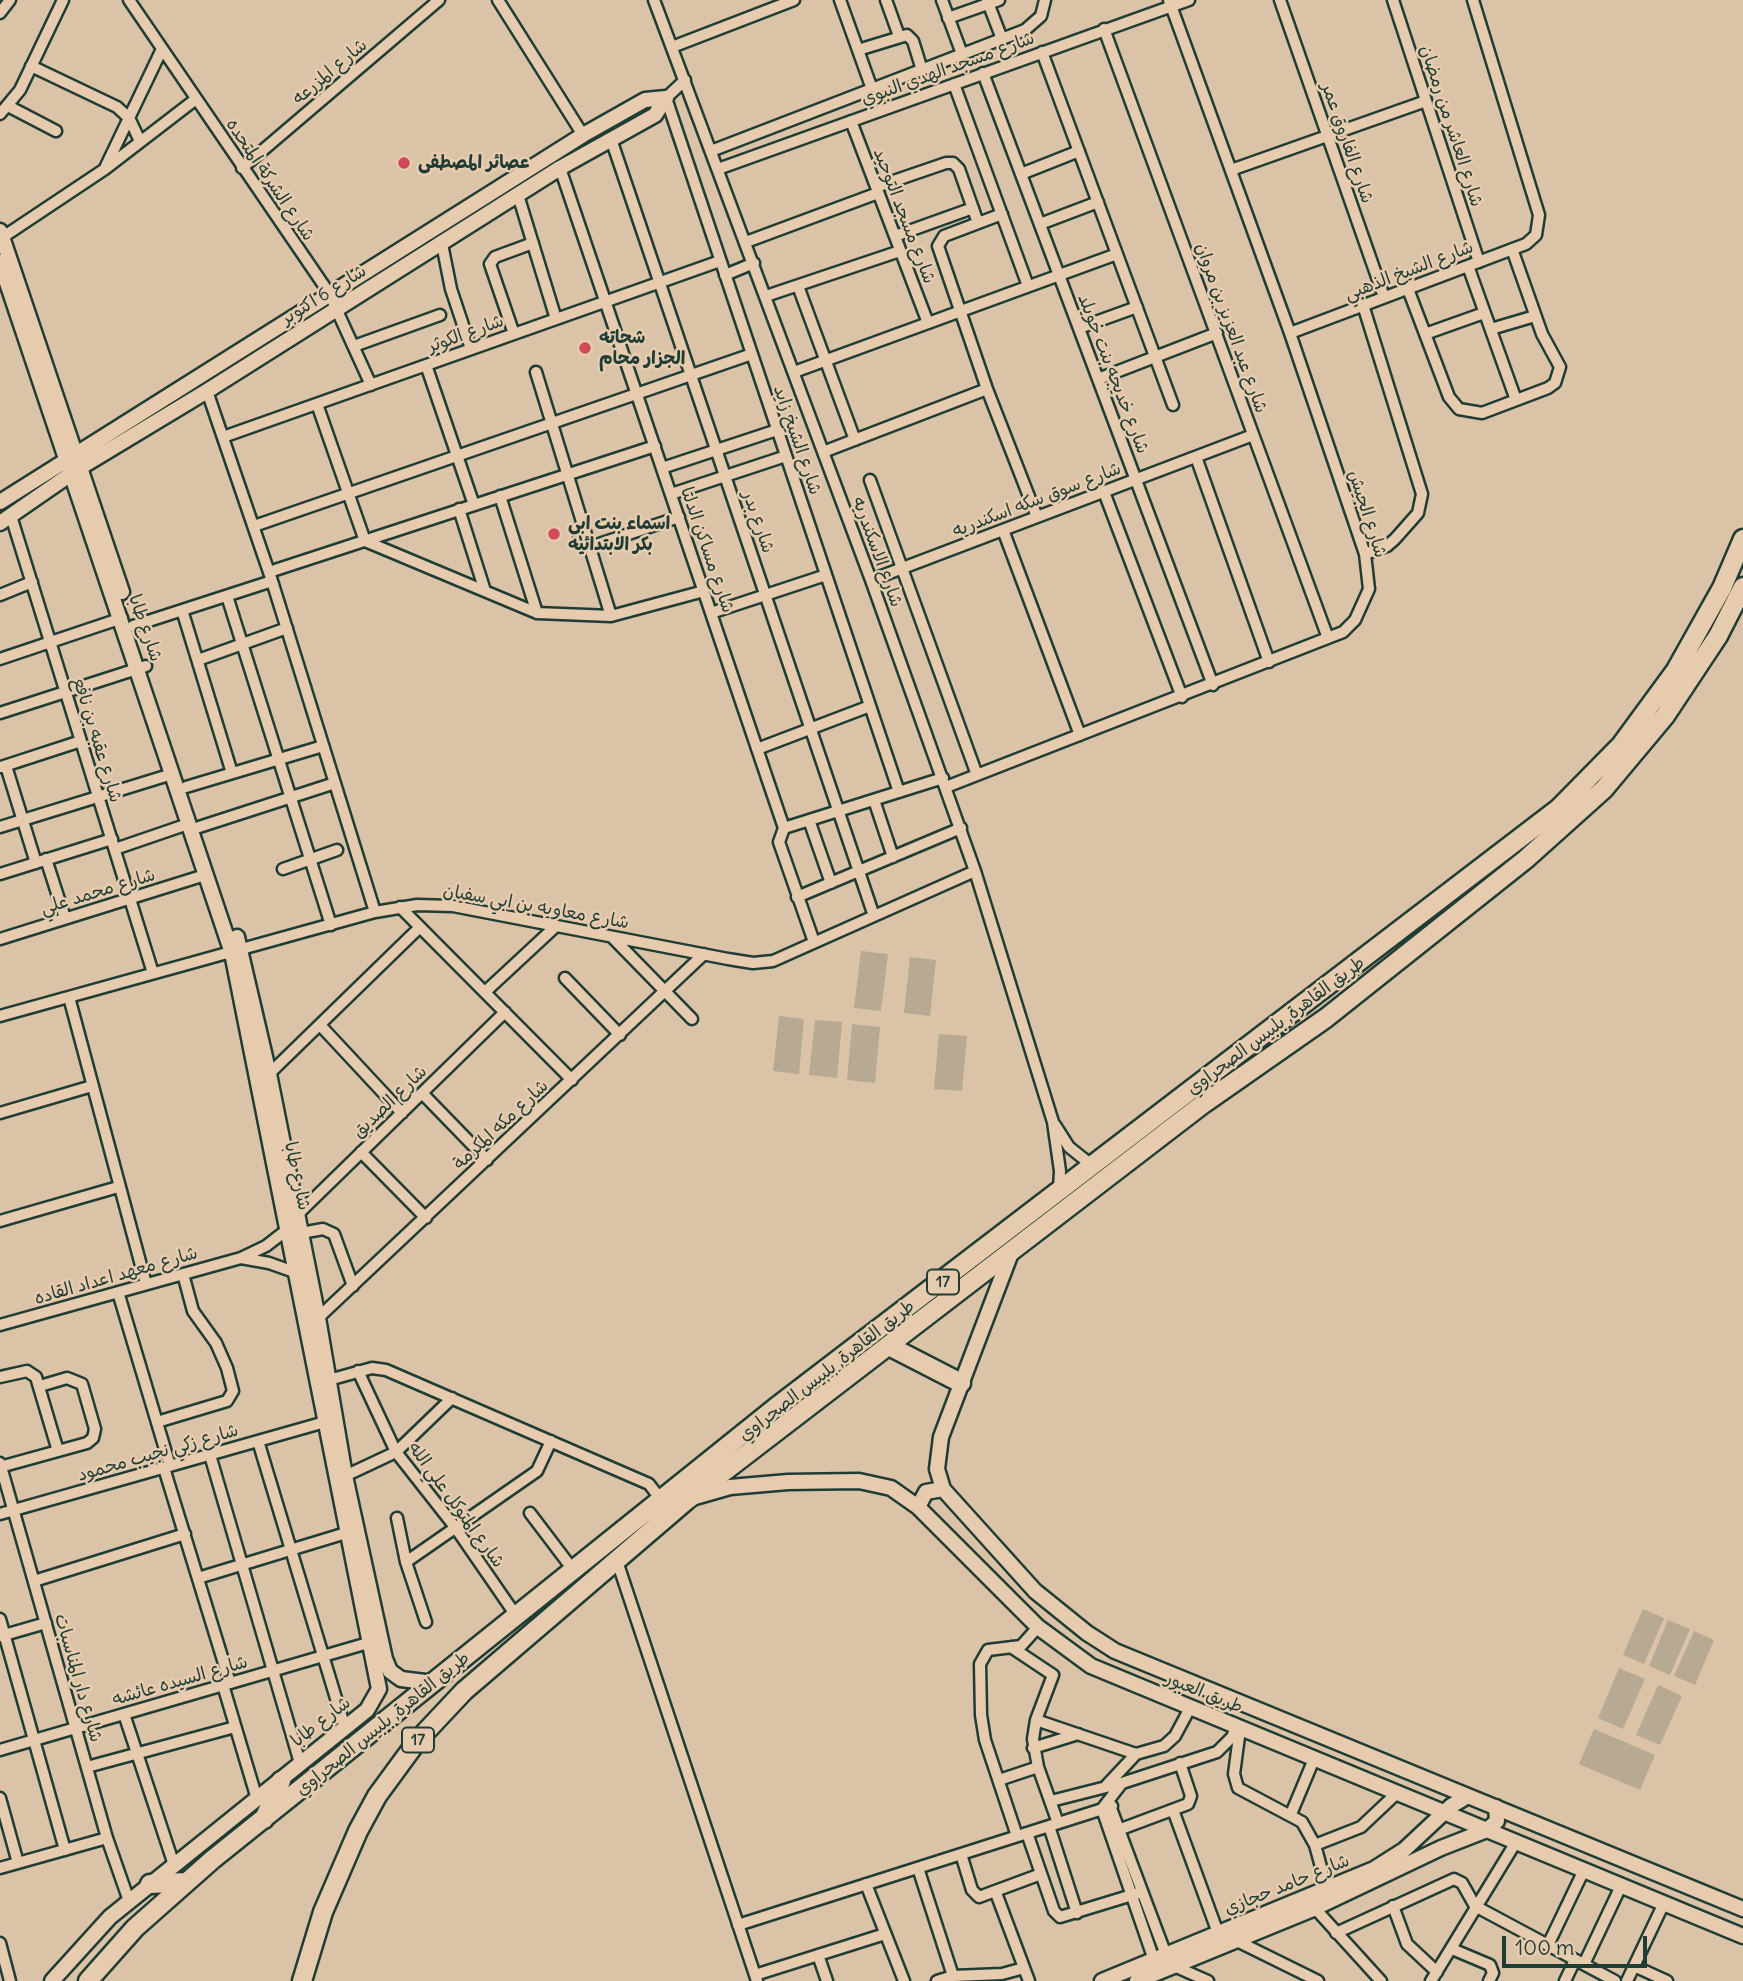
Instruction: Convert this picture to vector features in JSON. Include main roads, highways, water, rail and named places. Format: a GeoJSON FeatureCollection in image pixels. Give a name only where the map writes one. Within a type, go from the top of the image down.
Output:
{"type":"FeatureCollection","features":[{"type":"Feature","properties":{"kind":"highway","name":"طريق القاهرة, بلبيس الصحراوي"},"geometry":{"type":"LineString","coordinates":[[88,1981],[135,1928],[187,1882],[663,1501],[775,1408],[1513,847],[1590,779],[1628,736],[1676,670],[1722,588],[1743,539]]}},
{"type":"Feature","properties":{"kind":"highway","name":"طريق القاهرة, بلبيس الصحراوي"},"geometry":{"type":"LineString","coordinates":[[302,1981],[323,1912],[341,1866],[377,1796],[410,1751],[464,1691],[687,1500],[1203,1104],[1326,1018],[1526,859],[1604,789],[1679,697],[1718,636],[1742,590]]}},
{"type":"Feature","properties":{"kind":"highway"},"geometry":{"type":"LineString","coordinates":[[1311,998],[1315,1014],[1326,1018]]}},
{"type":"Feature","properties":{"kind":"highway"},"geometry":{"type":"LineString","coordinates":[[1281,1021],[1292,1031],[1293,1041]]}},
{"type":"Feature","properties":{"kind":"highway"},"geometry":{"type":"LineString","coordinates":[[889,1346],[961,1383]]}},
{"type":"Feature","properties":{"kind":"highway"},"geometry":{"type":"LineString","coordinates":[[263,1820],[281,1781]]}},
{"type":"Feature","properties":{"kind":"highway"},"geometry":{"type":"LineString","coordinates":[[150,1884],[187,1882]]}},
{"type":"Feature","properties":{"kind":"place","name":"عصائر المصطفى"},"geometry":{"type":"Point","coordinates":[404,163]}},
{"type":"Feature","properties":{"kind":"place","name":"شحاته الجزار محام"},"geometry":{"type":"Point","coordinates":[585,348]}},
{"type":"Feature","properties":{"kind":"place","name":"اسماء بنت ابي بكر الابتدائيه"},"geometry":{"type":"Point","coordinates":[554,534]}}]}
